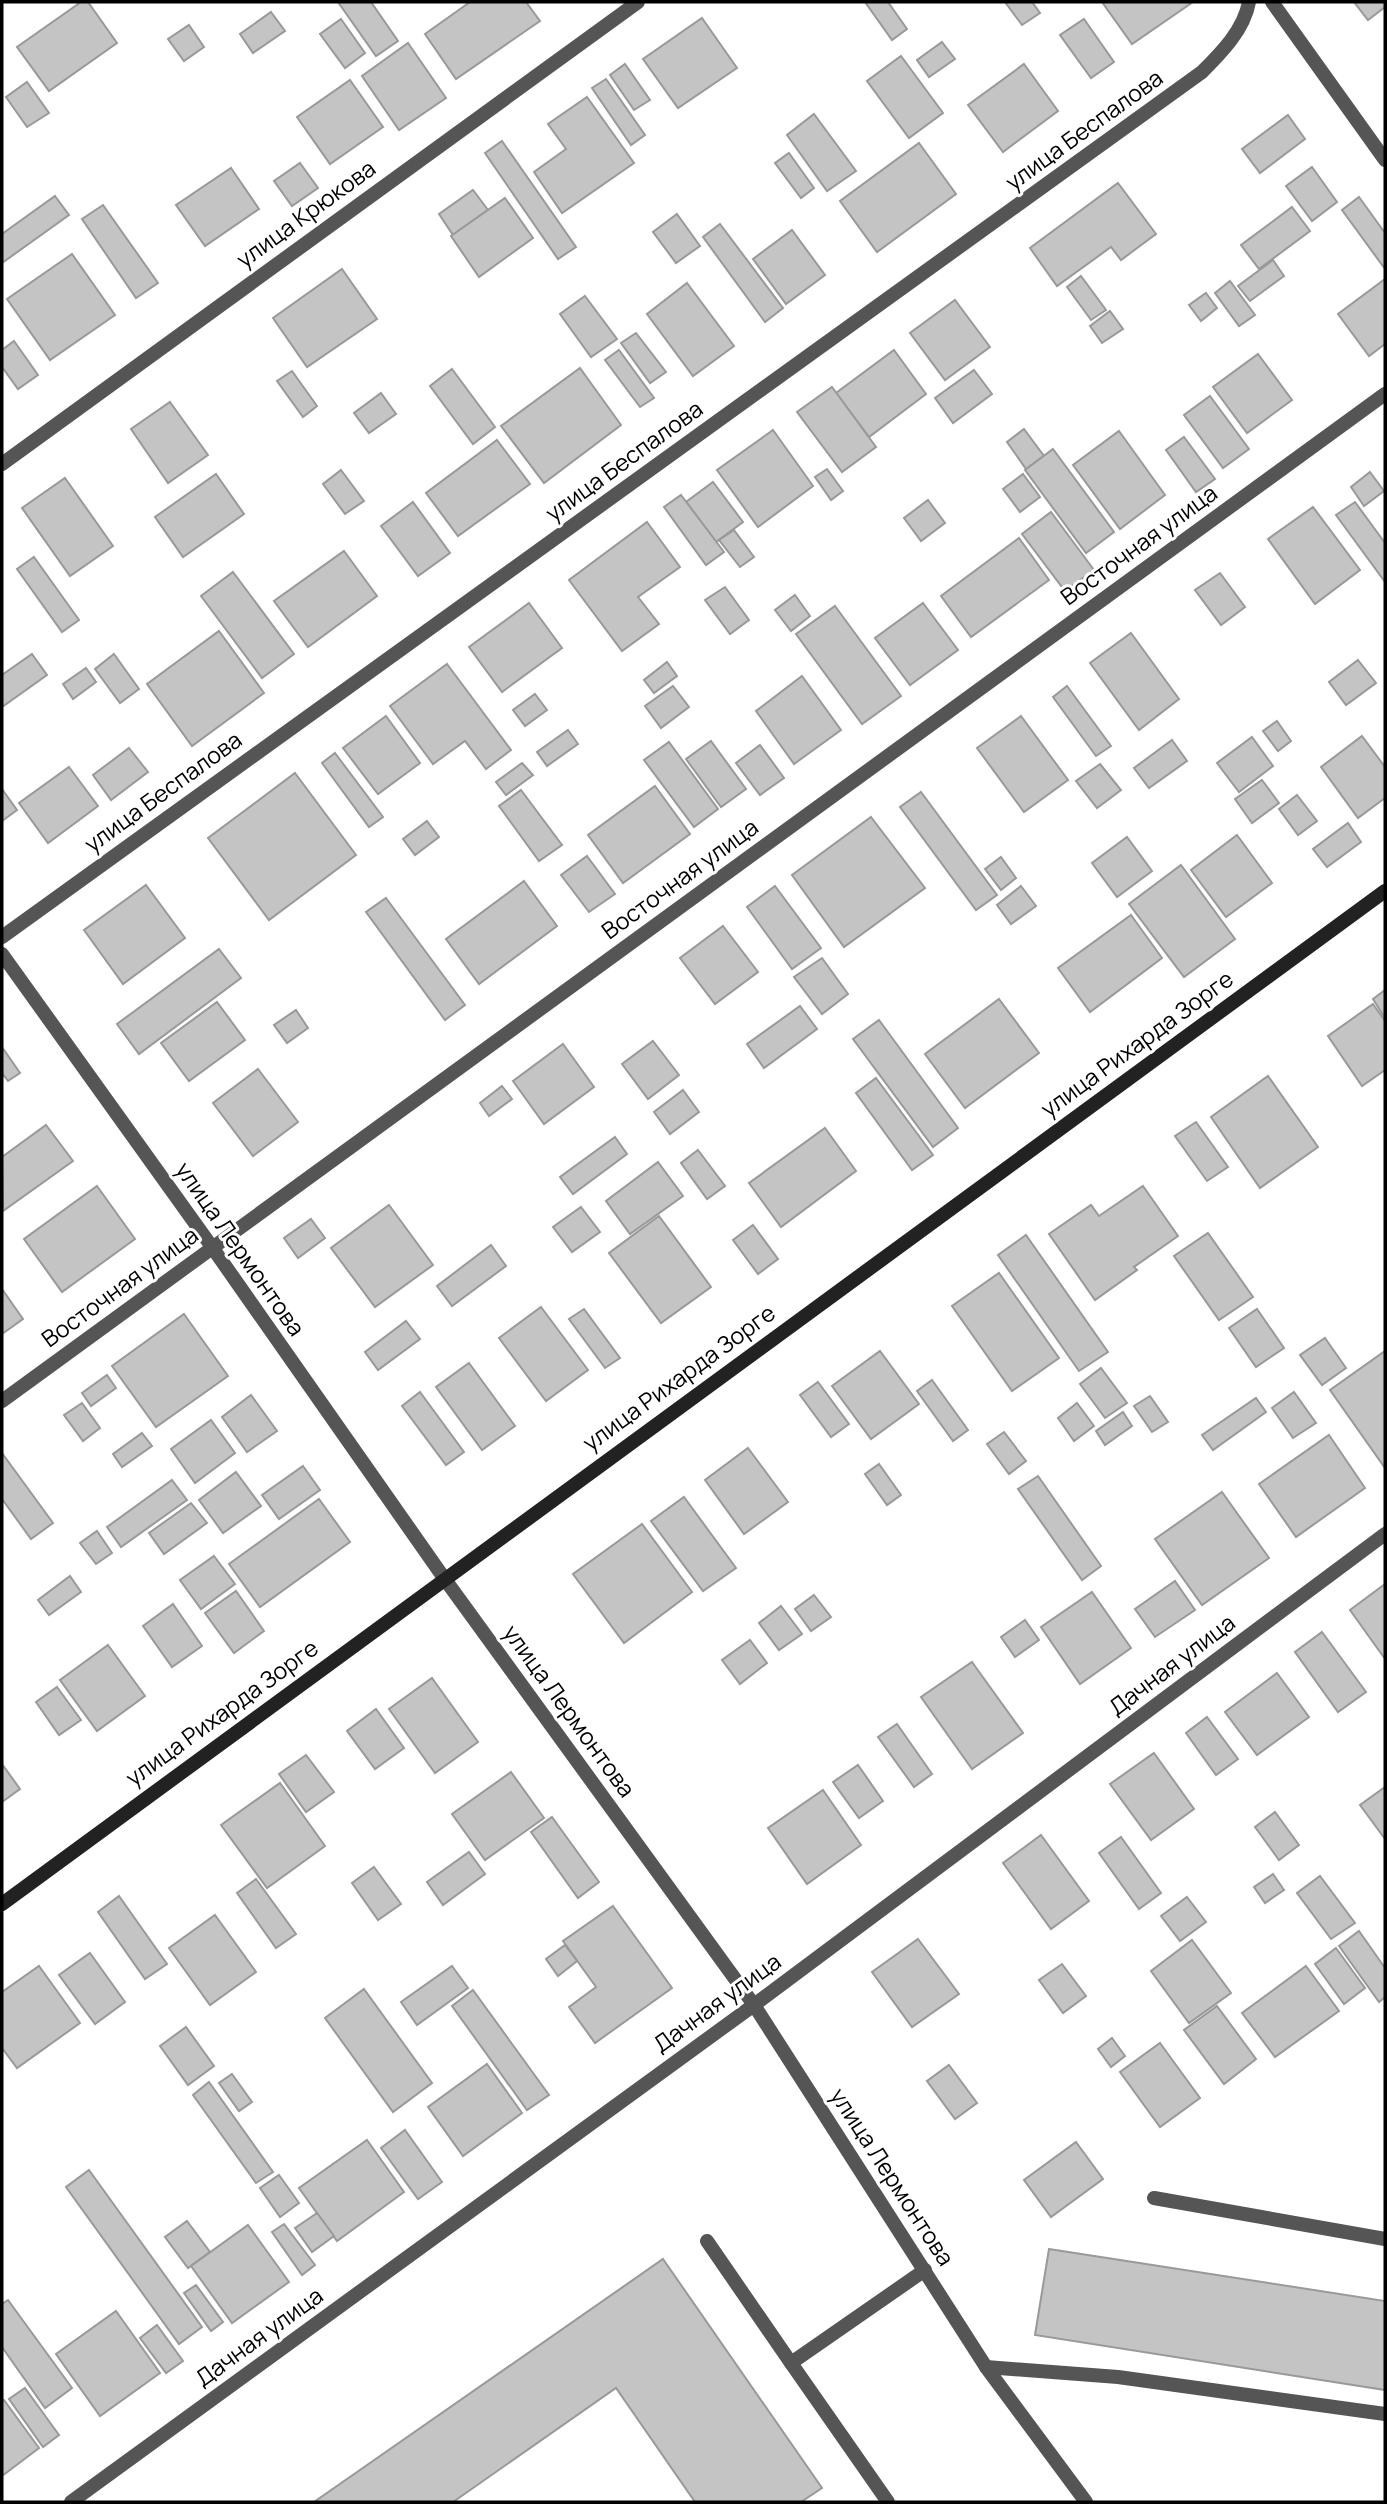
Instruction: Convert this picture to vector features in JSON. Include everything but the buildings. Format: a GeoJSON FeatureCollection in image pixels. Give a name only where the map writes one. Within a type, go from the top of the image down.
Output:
{"type":"FeatureCollection","features":[{"type":"Feature","properties":{"kind":"street","name":"улица Крюкова"},"geometry":{"type":"LineString","coordinates":[[2,464],[638,2]]}},
{"type":"Feature","properties":{"kind":"street","name":"улица Беспалова"},"geometry":{"type":"LineString","coordinates":[[2,937],[1202,72],[1227,47],[1249,2]]}},
{"type":"Feature","properties":{"kind":"street"},"geometry":{"type":"LineString","coordinates":[[1272,2],[1385,160]]}},
{"type":"Feature","properties":{"kind":"street","name":"Восточная улица"},"geometry":{"type":"LineString","coordinates":[[2,1401],[1385,394]]}},
{"type":"Feature","properties":{"kind":"street","name":"улица Рихарда Зорге"},"geometry":{"type":"LineString","coordinates":[[2,1903],[1385,891]]}},
{"type":"Feature","properties":{"kind":"street","name":"улица Лермонтова"},"geometry":{"type":"LineString","coordinates":[[2,954],[444,1578],[754,2005],[986,2367],[1086,2502]]}},
{"type":"Feature","properties":{"kind":"street","name":"Дачная улица"},"geometry":{"type":"LineString","coordinates":[[71,2502],[754,2005],[1385,1534]]}},
{"type":"Feature","properties":{"kind":"street"},"geometry":{"type":"LineString","coordinates":[[1154,2198],[1385,2239]]}},
{"type":"Feature","properties":{"kind":"street"},"geometry":{"type":"LineString","coordinates":[[707,2241],[888,2502]]}},
{"type":"Feature","properties":{"kind":"street"},"geometry":{"type":"LineString","coordinates":[[792,2363],[925,2270]]}},
{"type":"Feature","properties":{"kind":"street"},"geometry":{"type":"LineString","coordinates":[[986,2367],[1118,2377],[1385,2414]]}}]}
